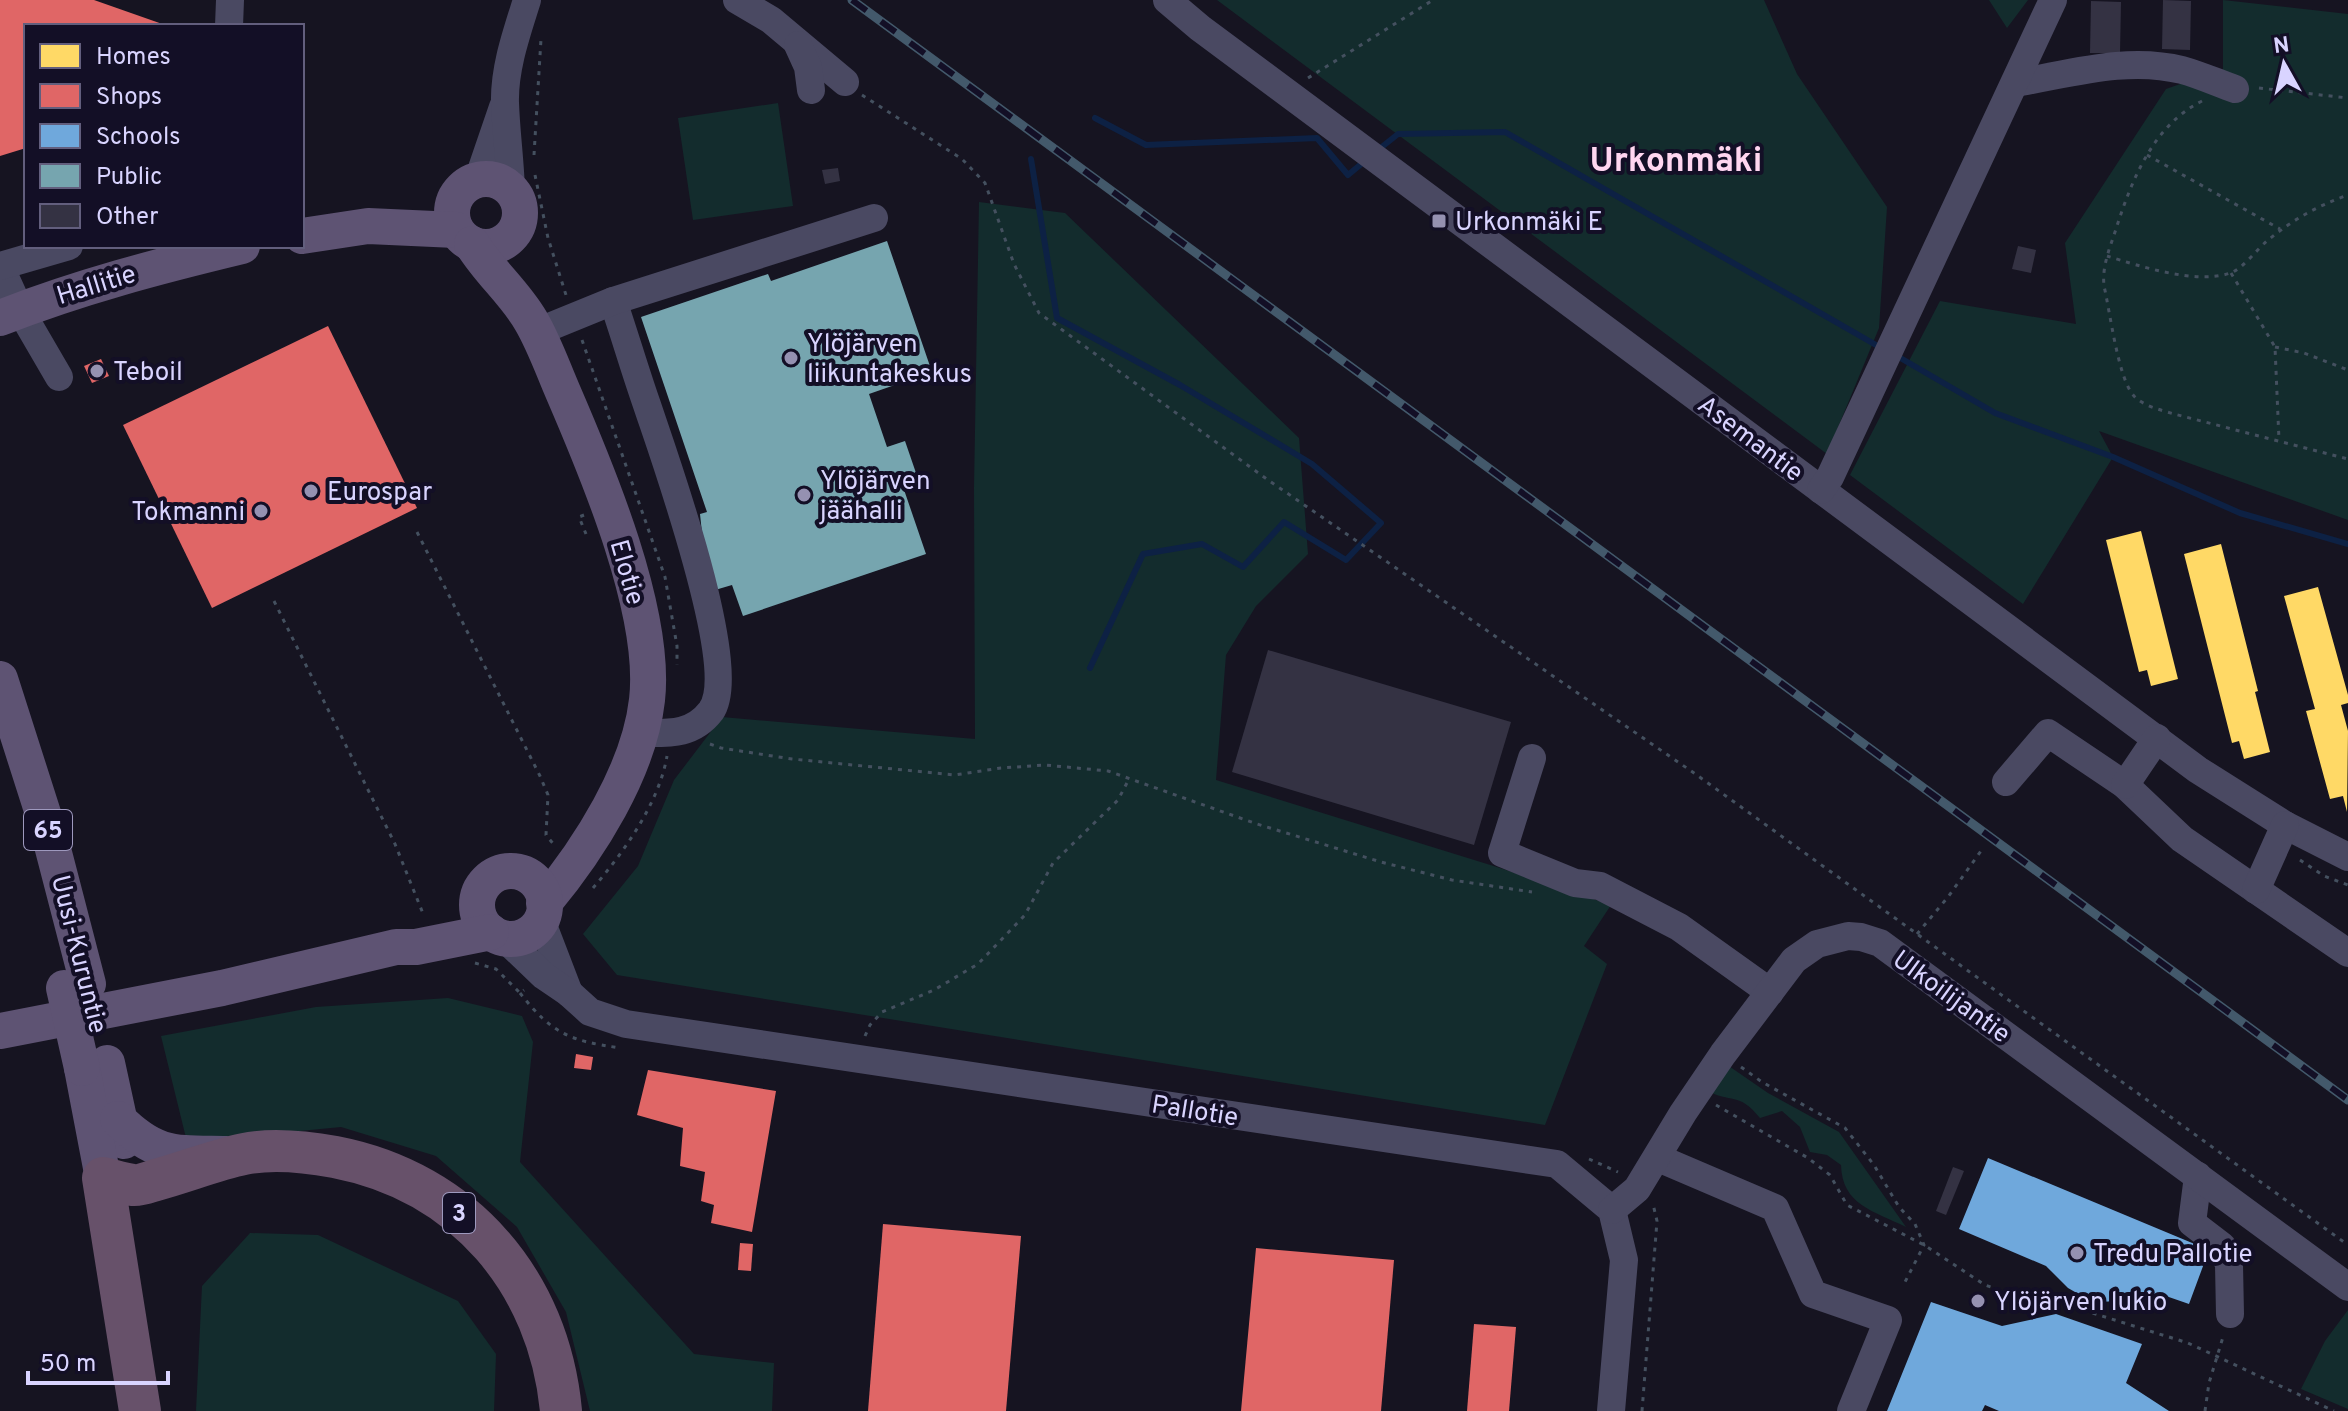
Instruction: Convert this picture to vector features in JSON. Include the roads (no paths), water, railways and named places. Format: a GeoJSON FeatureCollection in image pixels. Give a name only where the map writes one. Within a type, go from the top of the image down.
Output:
{"type":"FeatureCollection","features":[{"type":"Feature","properties":{"kind":"highway","name":"3"},"geometry":{"type":"LineString","coordinates":[[119,1182],[245,1154],[289,1152],[347,1159],[429,1191],[454,1209],[505,1260],[539,1316],[557,1376],[561,1411]]}},
{"type":"Feature","properties":{"kind":"highway","name":"65"},"geometry":{"type":"LineString","coordinates":[[119,1182],[140,1411]]}},
{"type":"Feature","properties":{"kind":"highway"},"geometry":{"type":"LineString","coordinates":[[119,1182],[143,1260],[154,1411]]}},
{"type":"Feature","properties":{"kind":"main road"},"geometry":{"type":"LineString","coordinates":[[464,237],[452,218],[453,205],[482,187]]}},
{"type":"Feature","properties":{"kind":"main road"},"geometry":{"type":"LineString","coordinates":[[304,236],[368,226],[418,205],[482,187],[519,207],[520,217],[512,235],[493,246],[464,237],[368,226]]}},
{"type":"Feature","properties":{"kind":"main road","name":"Elotie"},"geometry":{"type":"LineString","coordinates":[[512,235],[533,325],[586,445],[618,537],[639,612],[647,656],[647,700],[665,733],[623,785],[577,863],[543,911]]}},
{"type":"Feature","properties":{"kind":"main road","name":"Elotie"},"geometry":{"type":"LineString","coordinates":[[464,237],[533,325]]}},
{"type":"Feature","properties":{"kind":"main road","name":"Hallitie"},"geometry":{"type":"LineString","coordinates":[[10,314],[152,267],[233,248]]}},
{"type":"Feature","properties":{"kind":"main road","name":"Uusi-Kuruntie"},"geometry":{"type":"LineString","coordinates":[[0,679],[47,826],[76,986],[119,1182]]}},
{"type":"Feature","properties":{"kind":"main road","name":"Uusi-Kuruntie"},"geometry":{"type":"LineString","coordinates":[[0,735],[76,986]]}},
{"type":"Feature","properties":{"kind":"main road","name":"Elotie"},"geometry":{"type":"LineString","coordinates":[[523,873],[541,867],[575,841],[594,831]]}},
{"type":"Feature","properties":{"kind":"main road"},"geometry":{"type":"LineString","coordinates":[[0,1031],[222,988],[396,947],[497,935],[517,938],[528,934],[543,911],[538,884],[523,873],[507,871],[496,874],[480,889],[477,900],[480,921],[497,935]]}},
{"type":"Feature","properties":{"kind":"main road"},"geometry":{"type":"LineString","coordinates":[[396,947],[463,905],[477,900]]}},
{"type":"Feature","properties":{"kind":"main road","name":"Uusi-Kuruntie"},"geometry":{"type":"LineString","coordinates":[[94,1066],[118,1119],[119,1182]]}},
{"type":"Feature","properties":{"kind":"main road"},"geometry":{"type":"LineString","coordinates":[[118,1119],[140,1140],[163,1151],[245,1154]]}},
{"type":"Feature","properties":{"kind":"street"},"geometry":{"type":"LineString","coordinates":[[229,24],[230,0]]}},
{"type":"Feature","properties":{"kind":"street"},"geometry":{"type":"LineString","coordinates":[[482,187],[505,102],[514,40],[527,0]]}},
{"type":"Feature","properties":{"kind":"street"},"geometry":{"type":"LineString","coordinates":[[737,0],[771,20],[845,82]]}},
{"type":"Feature","properties":{"kind":"street","name":"Asemantie"},"geometry":{"type":"LineString","coordinates":[[1167,0],[1200,28],[2198,770],[2285,825],[2348,857]]}},
{"type":"Feature","properties":{"kind":"street"},"geometry":{"type":"LineString","coordinates":[[1821,490],[1830,477],[2053,0]]}},
{"type":"Feature","properties":{"kind":"street"},"geometry":{"type":"LineString","coordinates":[[796,41],[808,67],[811,90]]}},
{"type":"Feature","properties":{"kind":"street"},"geometry":{"type":"LineString","coordinates":[[2015,83],[2103,67],[2139,64],[2182,70],[2235,89]]}},
{"type":"Feature","properties":{"kind":"street"},"geometry":{"type":"LineString","coordinates":[[533,325],[573,316],[874,218]]}},
{"type":"Feature","properties":{"kind":"street"},"geometry":{"type":"LineString","coordinates":[[59,377],[10,314],[0,266],[62,248]]}},
{"type":"Feature","properties":{"kind":"street"},"geometry":{"type":"LineString","coordinates":[[613,301],[683,511],[710,615],[717,685],[712,710],[665,733]]}},
{"type":"Feature","properties":{"kind":"street"},"geometry":{"type":"LineString","coordinates":[[2006,782],[2048,733],[2125,785],[2182,839],[2348,953]]}},
{"type":"Feature","properties":{"kind":"street"},"geometry":{"type":"LineString","coordinates":[[2125,785],[2157,738]]}},
{"type":"Feature","properties":{"kind":"street"},"geometry":{"type":"LineString","coordinates":[[1532,758],[1502,853],[1575,883],[1600,886],[1679,927],[1770,992]]}},
{"type":"Feature","properties":{"kind":"street"},"geometry":{"type":"LineString","coordinates":[[2256,890],[2285,825]]}},
{"type":"Feature","properties":{"kind":"street"},"geometry":{"type":"LineString","coordinates":[[543,911],[569,993]]}},
{"type":"Feature","properties":{"kind":"street","name":"Pallotie"},"geometry":{"type":"LineString","coordinates":[[497,935],[590,1012],[626,1024],[1557,1164],[1612,1210]]}},
{"type":"Feature","properties":{"kind":"street","name":"Ulkoilijantie"},"geometry":{"type":"LineString","coordinates":[[1612,1210],[1637,1189],[1695,1094],[1794,960],[1817,944],[1848,936],[1861,937],[1880,943],[2348,1287]]}},
{"type":"Feature","properties":{"kind":"street"},"geometry":{"type":"LineString","coordinates":[[1658,1158],[1775,1208],[1813,1294],[1888,1320],[1851,1411]]}},
{"type":"Feature","properties":{"kind":"street"},"geometry":{"type":"LineString","coordinates":[[2198,1176],[2192,1223],[2222,1246],[2229,1265],[2230,1314]]}},
{"type":"Feature","properties":{"kind":"street"},"geometry":{"type":"LineString","coordinates":[[1611,1411],[1624,1260],[1612,1210]]}},
{"type":"Feature","properties":{"kind":"waterway"},"geometry":{"type":"LineString","coordinates":[[1095,118],[1146,145],[1317,138],[1348,175],[1366,160]]}},
{"type":"Feature","properties":{"kind":"waterway"},"geometry":{"type":"LineString","coordinates":[[1378,150],[1398,134],[1505,132],[1883,349]]}},
{"type":"Feature","properties":{"kind":"waterway"},"geometry":{"type":"LineString","coordinates":[[1031,159],[1057,318],[1180,385],[1312,464],[1381,523],[1346,560],[1284,522],[1243,567],[1202,544],[1143,554],[1090,668]]}},
{"type":"Feature","properties":{"kind":"waterway"},"geometry":{"type":"LineString","coordinates":[[1897,356],[1995,413],[2113,457],[2240,513],[2348,544]]}},
{"type":"Feature","properties":{"kind":"railway"},"geometry":{"type":"LineString","coordinates":[[852,0],[2348,1100]]}},
{"type":"Feature","properties":{"kind":"place","name":"Urkonmäki E"},"geometry":{"type":"Point","coordinates":[1439,221]}},
{"type":"Feature","properties":{"kind":"place","name":"Ylöjärven liikuntakeskus"},"geometry":{"type":"Point","coordinates":[791,358]}},
{"type":"Feature","properties":{"kind":"place","name":"Teboil"},"geometry":{"type":"Point","coordinates":[97,371]}},
{"type":"Feature","properties":{"kind":"place","name":"Eurospar"},"geometry":{"type":"Point","coordinates":[311,491]}},
{"type":"Feature","properties":{"kind":"place","name":"Ylöjärven jäähalli"},"geometry":{"type":"Point","coordinates":[804,495]}},
{"type":"Feature","properties":{"kind":"place","name":"Tokmanni"},"geometry":{"type":"Point","coordinates":[261,511]}},
{"type":"Feature","properties":{"kind":"place","name":"Tredu Pallotie"},"geometry":{"type":"Point","coordinates":[2077,1253]}},
{"type":"Feature","properties":{"kind":"place","name":"Ylöjärven lukio"},"geometry":{"type":"Point","coordinates":[1978,1301]}},
{"type":"Feature","properties":{"kind":"district","name":"Urkonmäki"},"geometry":{"type":"Point","coordinates":[1676,159]}}]}
